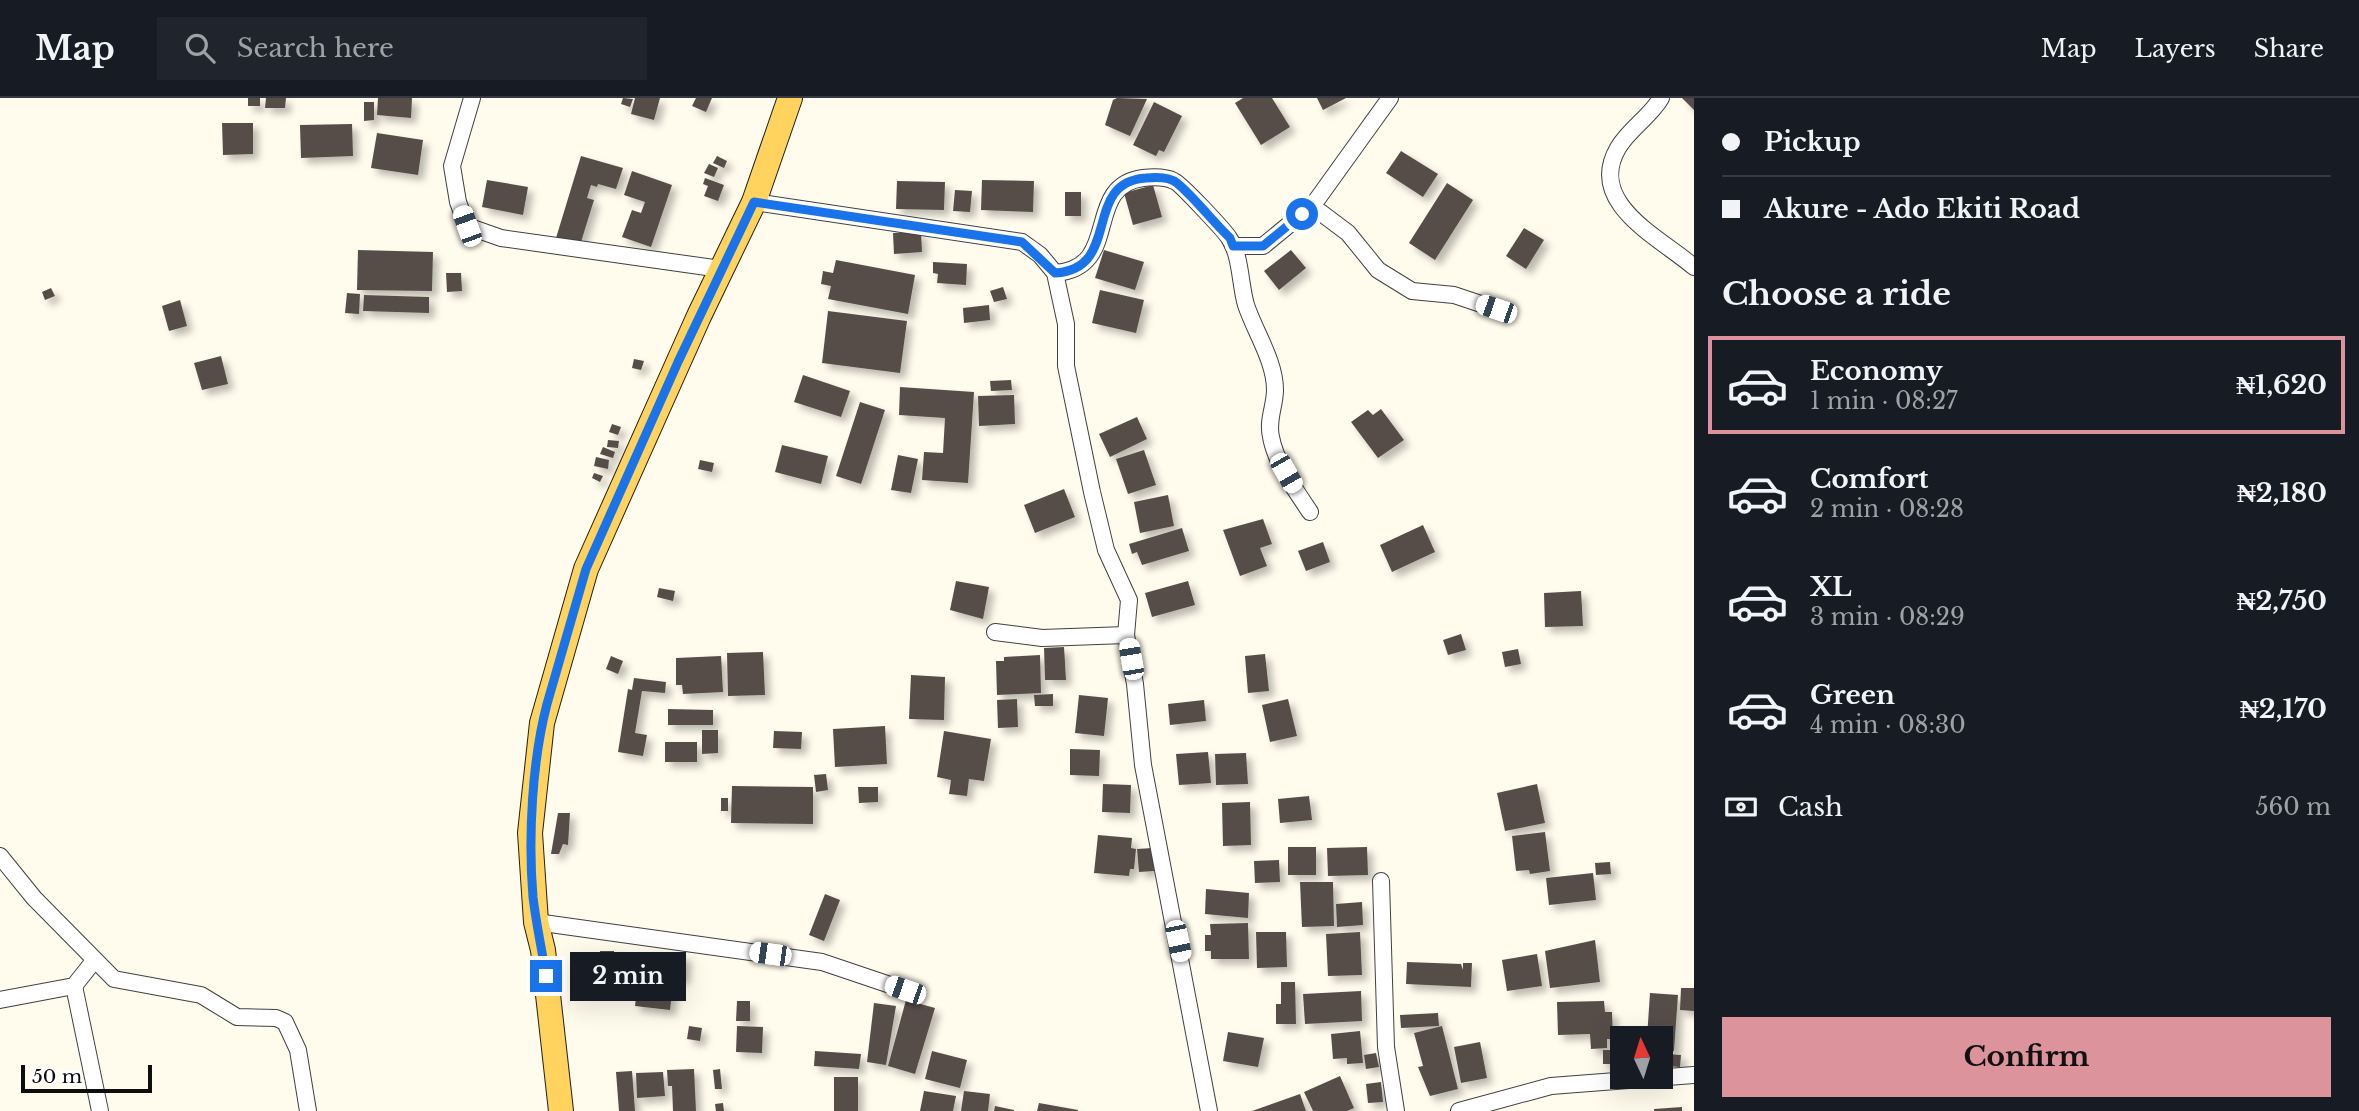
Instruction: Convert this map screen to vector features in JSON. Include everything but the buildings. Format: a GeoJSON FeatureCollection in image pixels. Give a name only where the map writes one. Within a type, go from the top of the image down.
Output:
{"type":"FeatureCollection","features":[{"type":"Feature","properties":{"kind":"main road"},"geometry":{"type":"LineString","coordinates":[[561,1111],[542,950],[536,922],[530,833],[542,723],[586,569],[721,269],[754,202],[790,98]]}},
{"type":"Feature","properties":{"kind":"street"},"geometry":{"type":"LineString","coordinates":[[472,98],[452,166],[458,202],[467,226],[501,239],[721,269]]}},
{"type":"Feature","properties":{"kind":"street"},"geometry":{"type":"LineString","coordinates":[[1233,246],[1263,246],[1308,212],[1390,98]]}},
{"type":"Feature","properties":{"kind":"street"},"geometry":{"type":"LineString","coordinates":[[1661,98],[1619,146],[1609,170],[1611,191],[1623,211],[1694,267]]}},
{"type":"Feature","properties":{"kind":"street"},"geometry":{"type":"LineString","coordinates":[[1055,273],[1070,272],[1093,254],[1099,242],[1104,212],[1118,187],[1139,178],[1156,177],[1176,181],[1230,238],[1246,304],[1265,350],[1275,390],[1269,415],[1271,437],[1278,460],[1310,512]]}},
{"type":"Feature","properties":{"kind":"street"},"geometry":{"type":"LineString","coordinates":[[754,202],[1022,242],[1055,273],[1066,324],[1066,366],[1092,492],[1106,550],[1129,600],[1126,635],[1149,803],[1185,975],[1209,1111]]}},
{"type":"Feature","properties":{"kind":"street"},"geometry":{"type":"LineString","coordinates":[[1308,212],[1320,212],[1348,233],[1378,270],[1412,290],[1454,295],[1496,309]]}},
{"type":"Feature","properties":{"kind":"street"},"geometry":{"type":"LineString","coordinates":[[995,632],[1042,638],[1126,635]]}},
{"type":"Feature","properties":{"kind":"street"},"geometry":{"type":"LineString","coordinates":[[0,856],[34,898],[93,962],[114,979],[124,984],[201,995],[237,1017],[276,1017],[285,1022],[298,1050],[308,1111]]}},
{"type":"Feature","properties":{"kind":"street"},"geometry":{"type":"LineString","coordinates":[[1381,881],[1386,1047],[1396,1111]]}},
{"type":"Feature","properties":{"kind":"street"},"geometry":{"type":"LineString","coordinates":[[536,922],[822,962],[905,990]]}},
{"type":"Feature","properties":{"kind":"street"},"geometry":{"type":"LineString","coordinates":[[0,1000],[74,986],[93,962]]}},
{"type":"Feature","properties":{"kind":"street"},"geometry":{"type":"LineString","coordinates":[[74,986],[100,1111]]}},
{"type":"Feature","properties":{"kind":"street"},"geometry":{"type":"LineString","coordinates":[[1460,1111],[1551,1086],[1694,1075]]}},
{"type":"Feature","properties":{"kind":"route"},"geometry":{"type":"LineString","coordinates":[[546,976],[536,922],[530,833],[542,723],[547,704],[586,569],[625,477],[754,202],[1022,242],[1040,255],[1055,273],[1070,272],[1093,254],[1099,242],[1104,212],[1110,200],[1118,187],[1139,178],[1156,177],[1176,181],[1230,238],[1233,246],[1263,246],[1302,214]]}}]}
